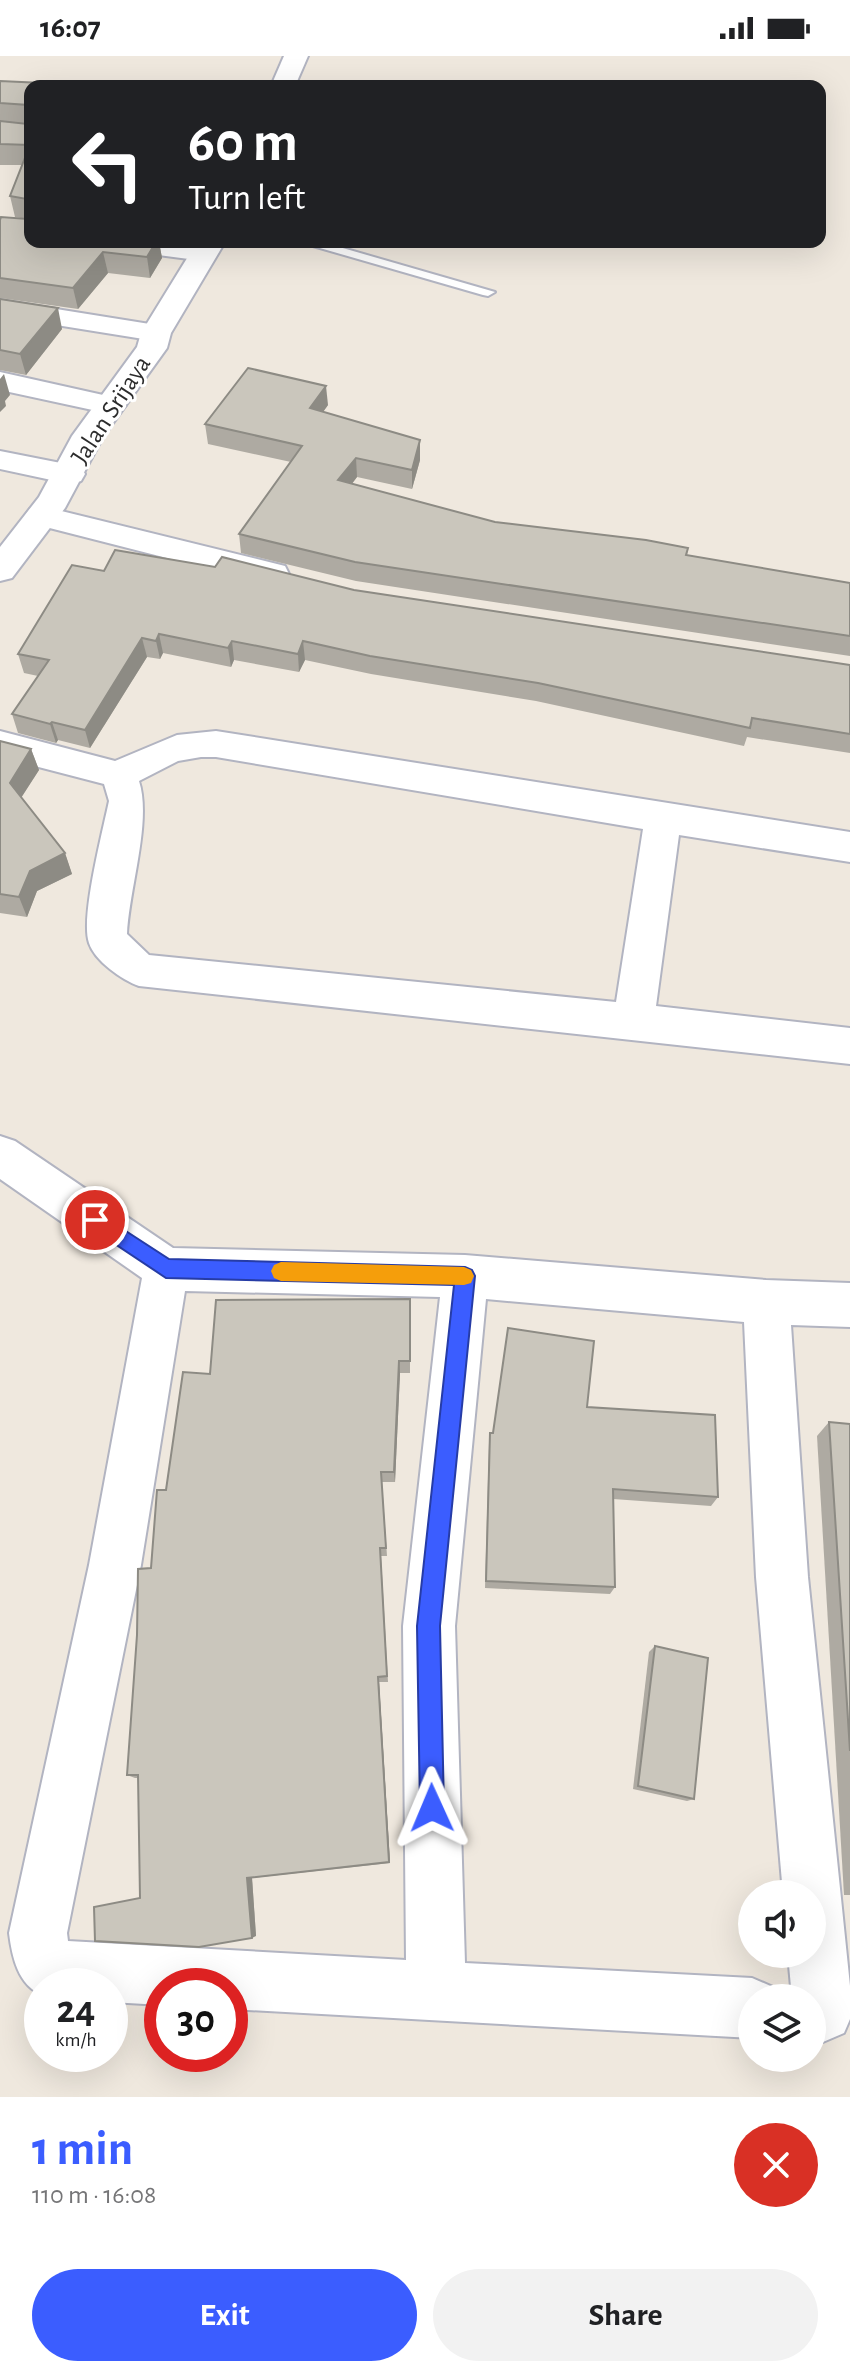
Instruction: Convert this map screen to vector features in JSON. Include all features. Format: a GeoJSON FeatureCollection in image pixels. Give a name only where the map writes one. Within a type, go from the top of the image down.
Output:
{"type":"FeatureCollection","features":[{"type":"Feature","properties":{"kind":"street"},"geometry":{"type":"LineString","coordinates":[[286,80],[296,56]]}},
{"type":"Feature","properties":{"kind":"street","name":"Jalan Srijaya"},"geometry":{"type":"LineString","coordinates":[[0,570],[70,474],[88,436],[152,348],[156,333],[207,248]]}},
{"type":"Feature","properties":{"kind":"street"},"geometry":{"type":"LineString","coordinates":[[0,308],[156,333]]}},
{"type":"Feature","properties":{"kind":"street"},"geometry":{"type":"LineString","coordinates":[[0,381],[111,405]]}},
{"type":"Feature","properties":{"kind":"street"},"geometry":{"type":"LineString","coordinates":[[0,460],[70,474]]}},
{"type":"Feature","properties":{"kind":"street"},"geometry":{"type":"LineString","coordinates":[[41,516],[310,583]]}},
{"type":"Feature","properties":{"kind":"street"},"geometry":{"type":"LineString","coordinates":[[0,744],[119,775],[159,752],[189,743],[216,744],[850,847]]}},
{"type":"Feature","properties":{"kind":"street"},"geometry":{"type":"LineString","coordinates":[[119,775],[127,801],[109,903],[107,940],[139,970],[850,1046]]}},
{"type":"Feature","properties":{"kind":"street"},"geometry":{"type":"LineString","coordinates":[[634,1021],[663,818]]}},
{"type":"Feature","properties":{"kind":"street"},"geometry":{"type":"LineString","coordinates":[[0,1155],[166,1269],[465,1276],[766,1302],[850,1305]]}},
{"type":"Feature","properties":{"kind":"street"},"geometry":{"type":"LineString","coordinates":[[166,1269],[115,1565],[38,1933],[43,1960],[53,1970],[738,2007]]}},
{"type":"Feature","properties":{"kind":"street"},"geometry":{"type":"LineString","coordinates":[[436,1990],[429,1626],[465,1276]]}},
{"type":"Feature","properties":{"kind":"street"},"geometry":{"type":"LineString","coordinates":[[766,1302],[782,1577],[811,1880]]}},
{"type":"Feature","properties":{"kind":"street"},"geometry":{"type":"LineString","coordinates":[[822,1968],[828,2012]]}},
{"type":"Feature","properties":{"kind":"lane"},"geometry":{"type":"LineString","coordinates":[[328,248],[488,292]]}},
{"type":"Feature","properties":{"kind":"building"},"geometry":{"type":"Polygon","coordinates":[[[0,81],[24,82],[24,105],[0,103],[0,81]]]}},
{"type":"Feature","properties":{"kind":"building"},"geometry":{"type":"Polygon","coordinates":[[[0,121],[24,124],[24,145],[0,144],[0,121]]]}},
{"type":"Feature","properties":{"kind":"building"},"geometry":{"type":"Polygon","coordinates":[[[24,160],[24,198],[10,196],[24,160]]]}},
{"type":"Feature","properties":{"kind":"building"},"geometry":{"type":"Polygon","coordinates":[[[1,217],[24,219],[24,248],[152,248],[147,257],[103,252],[73,288],[0,278],[1,217]]]}},
{"type":"Feature","properties":{"kind":"building"},"geometry":{"type":"Polygon","coordinates":[[[0,299],[58,308],[20,354],[0,350],[0,299]]]}},
{"type":"Feature","properties":{"kind":"building"},"geometry":{"type":"Polygon","coordinates":[[[248,368],[326,386],[310,408],[420,440],[412,470],[356,458],[338,480],[495,522],[646,540],[688,548],[686,555],[850,583],[850,636],[355,562],[239,534],[302,446],[205,424],[248,368]]]}},
{"type":"Feature","properties":{"kind":"building"},"geometry":{"type":"Polygon","coordinates":[[[115,550],[215,567],[222,557],[354,590],[850,665],[850,734],[752,718],[750,728],[538,683],[370,656],[303,641],[298,654],[232,641],[228,648],[159,634],[156,641],[142,638],[85,730],[12,714],[49,660],[18,654],[72,565],[104,571],[115,550]]]}},
{"type":"Feature","properties":{"kind":"building"},"geometry":{"type":"Polygon","coordinates":[[[0,741],[31,749],[10,783],[65,853],[30,871],[19,897],[0,894],[0,741]]]}},
{"type":"Feature","properties":{"kind":"building"},"geometry":{"type":"Polygon","coordinates":[[[410,1299],[410,1361],[399,1361],[394,1472],[381,1472],[386,1548],[380,1548],[387,1676],[378,1677],[389,1862],[247,1878],[252,1938],[199,1947],[95,1941],[94,1907],[140,1898],[138,1775],[127,1775],[137,1635],[138,1569],[151,1568],[157,1490],[166,1490],[183,1372],[210,1374],[216,1300],[410,1299]]]}},
{"type":"Feature","properties":{"kind":"building"},"geometry":{"type":"Polygon","coordinates":[[[508,1328],[594,1341],[587,1407],[715,1415],[718,1497],[613,1489],[615,1587],[486,1581],[490,1433],[493,1433],[508,1328]]]}},
{"type":"Feature","properties":{"kind":"building"},"geometry":{"type":"Polygon","coordinates":[[[829,1422],[850,1424],[850,1751],[829,1422]]]}},
{"type":"Feature","properties":{"kind":"building"},"geometry":{"type":"Polygon","coordinates":[[[655,1646],[708,1658],[694,1799],[638,1786],[655,1646]]]}},
{"type":"Feature","properties":{"kind":"slow traffic"},"geometry":{"type":"LineString","coordinates":[[281,1271],[464,1276]]}},
{"type":"Feature","properties":{"kind":"route"},"geometry":{"type":"LineString","coordinates":[[95,1220],[166,1269],[465,1276],[429,1626],[432,1808]]}}]}
